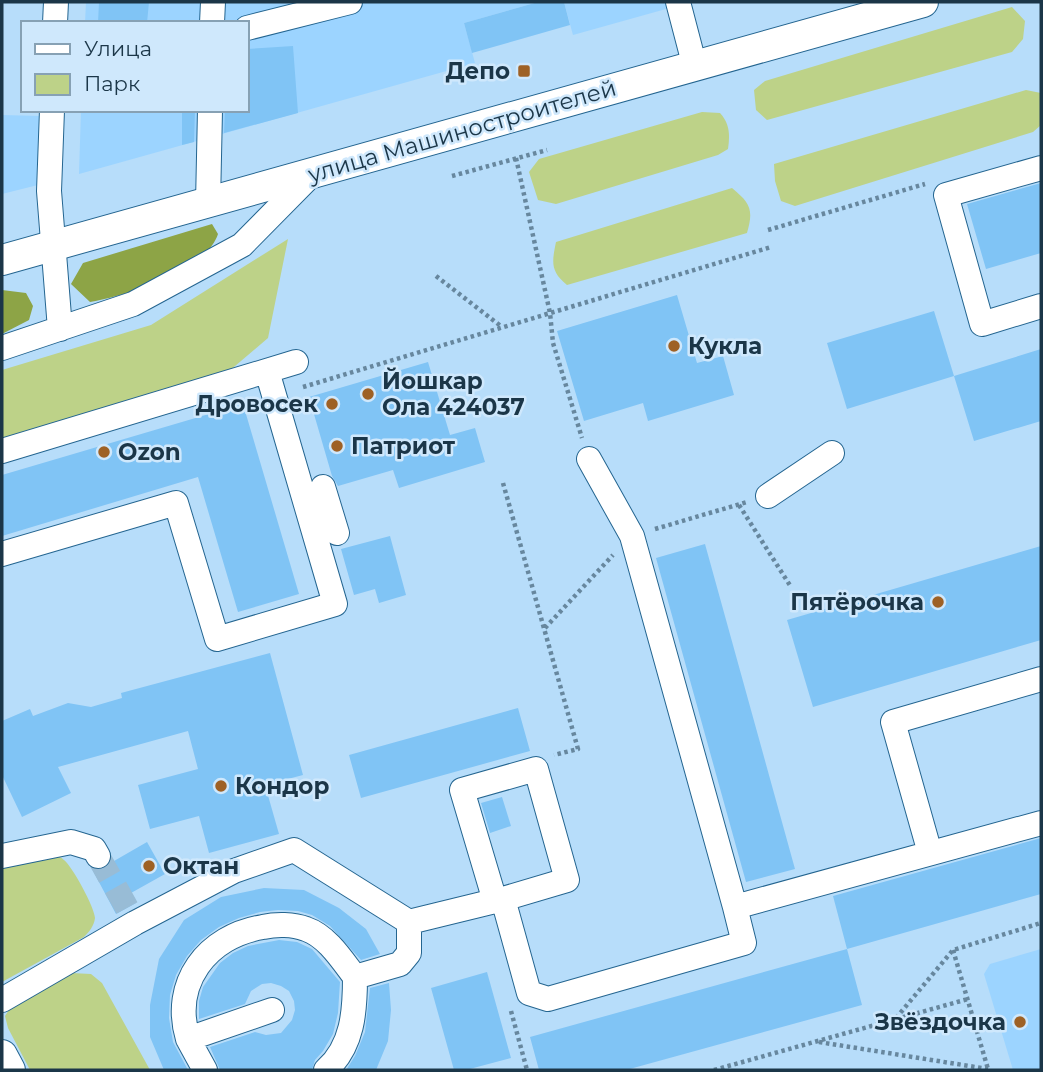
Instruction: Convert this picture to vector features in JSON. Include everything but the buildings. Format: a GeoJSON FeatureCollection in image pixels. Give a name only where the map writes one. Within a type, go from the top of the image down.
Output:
{"type":"FeatureCollection","features":[{"type":"Feature","properties":{"kind":"main road","name":"улица Машиностроителей"},"geometry":{"type":"LineString","coordinates":[[2,260],[923,2]]}},
{"type":"Feature","properties":{"kind":"main road"},"geometry":{"type":"LineString","coordinates":[[2,1055],[10,1070]]}},
{"type":"Feature","properties":{"kind":"lane"},"geometry":{"type":"LineString","coordinates":[[55,21],[56,2]]}},
{"type":"Feature","properties":{"kind":"lane"},"geometry":{"type":"LineString","coordinates":[[212,21],[213,2]]}},
{"type":"Feature","properties":{"kind":"lane"},"geometry":{"type":"LineString","coordinates":[[248,28],[350,2]]}},
{"type":"Feature","properties":{"kind":"lane"},"geometry":{"type":"LineString","coordinates":[[678,2],[695,67]]}},
{"type":"Feature","properties":{"kind":"lane"},"geometry":{"type":"LineString","coordinates":[[52,112],[49,191],[60,329]]}},
{"type":"Feature","properties":{"kind":"lane"},"geometry":{"type":"LineString","coordinates":[[208,202],[210,112]]}},
{"type":"Feature","properties":{"kind":"lane"},"geometry":{"type":"LineString","coordinates":[[1041,168],[946,195],[982,324],[1041,306]]}},
{"type":"Feature","properties":{"kind":"lane"},"geometry":{"type":"LineString","coordinates":[[2,348],[133,304],[242,245],[313,173]]}},
{"type":"Feature","properties":{"kind":"lane"},"geometry":{"type":"LineString","coordinates":[[2,452],[296,362]]}},
{"type":"Feature","properties":{"kind":"lane"},"geometry":{"type":"LineString","coordinates":[[2,554],[176,503],[217,639],[335,604],[267,371]]}},
{"type":"Feature","properties":{"kind":"lane"},"geometry":{"type":"LineString","coordinates":[[768,496],[832,453]]}},
{"type":"Feature","properties":{"kind":"lane"},"geometry":{"type":"LineString","coordinates":[[2,1000],[131,915],[234,871],[294,850],[410,922],[499,900],[567,880],[537,769],[462,790],[499,900],[529,993],[548,999],[744,943],[632,536],[589,459]]}},
{"type":"Feature","properties":{"kind":"lane"},"geometry":{"type":"LineString","coordinates":[[323,487],[337,533]]}},
{"type":"Feature","properties":{"kind":"lane"},"geometry":{"type":"LineString","coordinates":[[930,853],[893,722],[1041,679]]}},
{"type":"Feature","properties":{"kind":"lane"},"geometry":{"type":"LineString","coordinates":[[735,907],[1041,822]]}},
{"type":"Feature","properties":{"kind":"lane"},"geometry":{"type":"LineString","coordinates":[[2,854],[71,842],[94,849],[98,856]]}},
{"type":"Feature","properties":{"kind":"lane"},"geometry":{"type":"LineString","coordinates":[[355,977],[400,964],[409,953],[410,922]]}},
{"type":"Feature","properties":{"kind":"lane"},"geometry":{"type":"LineString","coordinates":[[205,1070],[188,1039],[182,1020],[186,990],[197,964],[217,944],[244,930],[276,924],[306,929],[332,947],[355,977],[354,1014],[349,1038],[333,1064],[326,1070]]}},
{"type":"Feature","properties":{"kind":"lane"},"geometry":{"type":"LineString","coordinates":[[188,1039],[272,1010]]}},
{"type":"Feature","properties":{"kind":"path"},"geometry":{"type":"LineString","coordinates":[[452,176],[547,150]]}},
{"type":"Feature","properties":{"kind":"path"},"geometry":{"type":"LineString","coordinates":[[516,158],[550,313],[553,343],[589,459]]}},
{"type":"Feature","properties":{"kind":"path"},"geometry":{"type":"LineString","coordinates":[[768,230],[927,183]]}},
{"type":"Feature","properties":{"kind":"path"},"geometry":{"type":"LineString","coordinates":[[292,390],[772,247]]}},
{"type":"Feature","properties":{"kind":"path"},"geometry":{"type":"LineString","coordinates":[[436,276],[502,327]]}},
{"type":"Feature","properties":{"kind":"path"},"geometry":{"type":"LineString","coordinates":[[739,505],[791,587]]}},
{"type":"Feature","properties":{"kind":"path"},"geometry":{"type":"LineString","coordinates":[[896,1019],[953,950],[1041,923]]}},
{"type":"Feature","properties":{"kind":"path"},"geometry":{"type":"LineString","coordinates":[[815,1042],[988,1069],[953,950]]}},
{"type":"Feature","properties":{"kind":"path"},"geometry":{"type":"LineString","coordinates":[[714,1070],[968,999]]}},
{"type":"Feature","properties":{"kind":"shaded area"},"geometry":{"type":"Polygon","coordinates":[[[86,2],[538,2],[464,23],[475,63],[79,174],[81,112],[248,112],[248,21],[85,21],[86,2]]]}},
{"type":"Feature","properties":{"kind":"shaded area"},"geometry":{"type":"Polygon","coordinates":[[[564,2],[691,2],[573,35],[564,2]]]}},
{"type":"Feature","properties":{"kind":"shaded area"},"geometry":{"type":"Polygon","coordinates":[[[2,115],[40,116],[38,185],[2,194],[2,115]]]}},
{"type":"Feature","properties":{"kind":"shaded area","name":"Звёздочка"},"geometry":{"type":"Polygon","coordinates":[[[1041,949],[1041,1070],[1013,1070],[984,974],[990,964],[1041,949]]]}},
{"type":"Feature","properties":{"kind":"green space"},"geometry":{"type":"Polygon","coordinates":[[[1012,7],[1025,21],[1023,39],[1012,52],[767,120],[756,110],[754,90],[765,81],[1012,7]]]}},
{"type":"Feature","properties":{"kind":"green space"},"geometry":{"type":"Polygon","coordinates":[[[1026,90],[1041,93],[1041,125],[1033,132],[795,206],[781,201],[775,181],[774,164],[1026,90]]]}},
{"type":"Feature","properties":{"kind":"green space"},"geometry":{"type":"Polygon","coordinates":[[[702,112],[720,113],[727,126],[728,149],[718,155],[556,204],[538,200],[529,172],[539,159],[702,112]]]}},
{"type":"Feature","properties":{"kind":"green space"},"geometry":{"type":"Polygon","coordinates":[[[732,188],[749,207],[747,233],[567,285],[555,271],[553,261],[556,242],[732,188]]]}},
{"type":"Feature","properties":{"kind":"green space"},"geometry":{"type":"Polygon","coordinates":[[[212,224],[218,234],[211,247],[182,270],[163,280],[124,294],[90,302],[71,284],[83,263],[212,224]]]}},
{"type":"Feature","properties":{"kind":"green space"},"geometry":{"type":"Polygon","coordinates":[[[288,239],[268,338],[195,400],[2,462],[2,370],[151,325],[288,239]]]}},
{"type":"Feature","properties":{"kind":"green space"},"geometry":{"type":"Polygon","coordinates":[[[2,290],[26,293],[33,306],[29,320],[2,334],[2,290]]]}},
{"type":"Feature","properties":{"kind":"green space"},"geometry":{"type":"Polygon","coordinates":[[[54,855],[68,864],[77,878],[94,913],[94,924],[84,937],[2,982],[2,868],[54,855]]]}},
{"type":"Feature","properties":{"kind":"green space"},"geometry":{"type":"Polygon","coordinates":[[[71,973],[91,974],[102,983],[150,1070],[30,1070],[8,1028],[5,1016],[14,1002],[71,973]]]}},
{"type":"Feature","properties":{"kind":"tunnel"},"geometry":{"type":"LineString","coordinates":[[98,856],[127,908]]}},
{"type":"Feature","properties":{"kind":"place","name":"Депо"},"geometry":{"type":"Point","coordinates":[524,71]}},
{"type":"Feature","properties":{"kind":"place","name":"Кукла"},"geometry":{"type":"Point","coordinates":[674,346]}},
{"type":"Feature","properties":{"kind":"place","name":"Йошкар Ола 424037"},"geometry":{"type":"Point","coordinates":[368,394]}},
{"type":"Feature","properties":{"kind":"place","name":"Дровосек"},"geometry":{"type":"Point","coordinates":[332,404]}},
{"type":"Feature","properties":{"kind":"place","name":"Патриот"},"geometry":{"type":"Point","coordinates":[337,446]}},
{"type":"Feature","properties":{"kind":"place","name":"Ozon"},"geometry":{"type":"Point","coordinates":[104,452]}},
{"type":"Feature","properties":{"kind":"place","name":"Пятёрочка"},"geometry":{"type":"Point","coordinates":[938,602]}},
{"type":"Feature","properties":{"kind":"place","name":"Кондор"},"geometry":{"type":"Point","coordinates":[221,786]}},
{"type":"Feature","properties":{"kind":"place","name":"Октан"},"geometry":{"type":"Point","coordinates":[149,866]}},
{"type":"Feature","properties":{"kind":"place","name":"Звёздочка"},"geometry":{"type":"Point","coordinates":[1020,1022]}}]}
